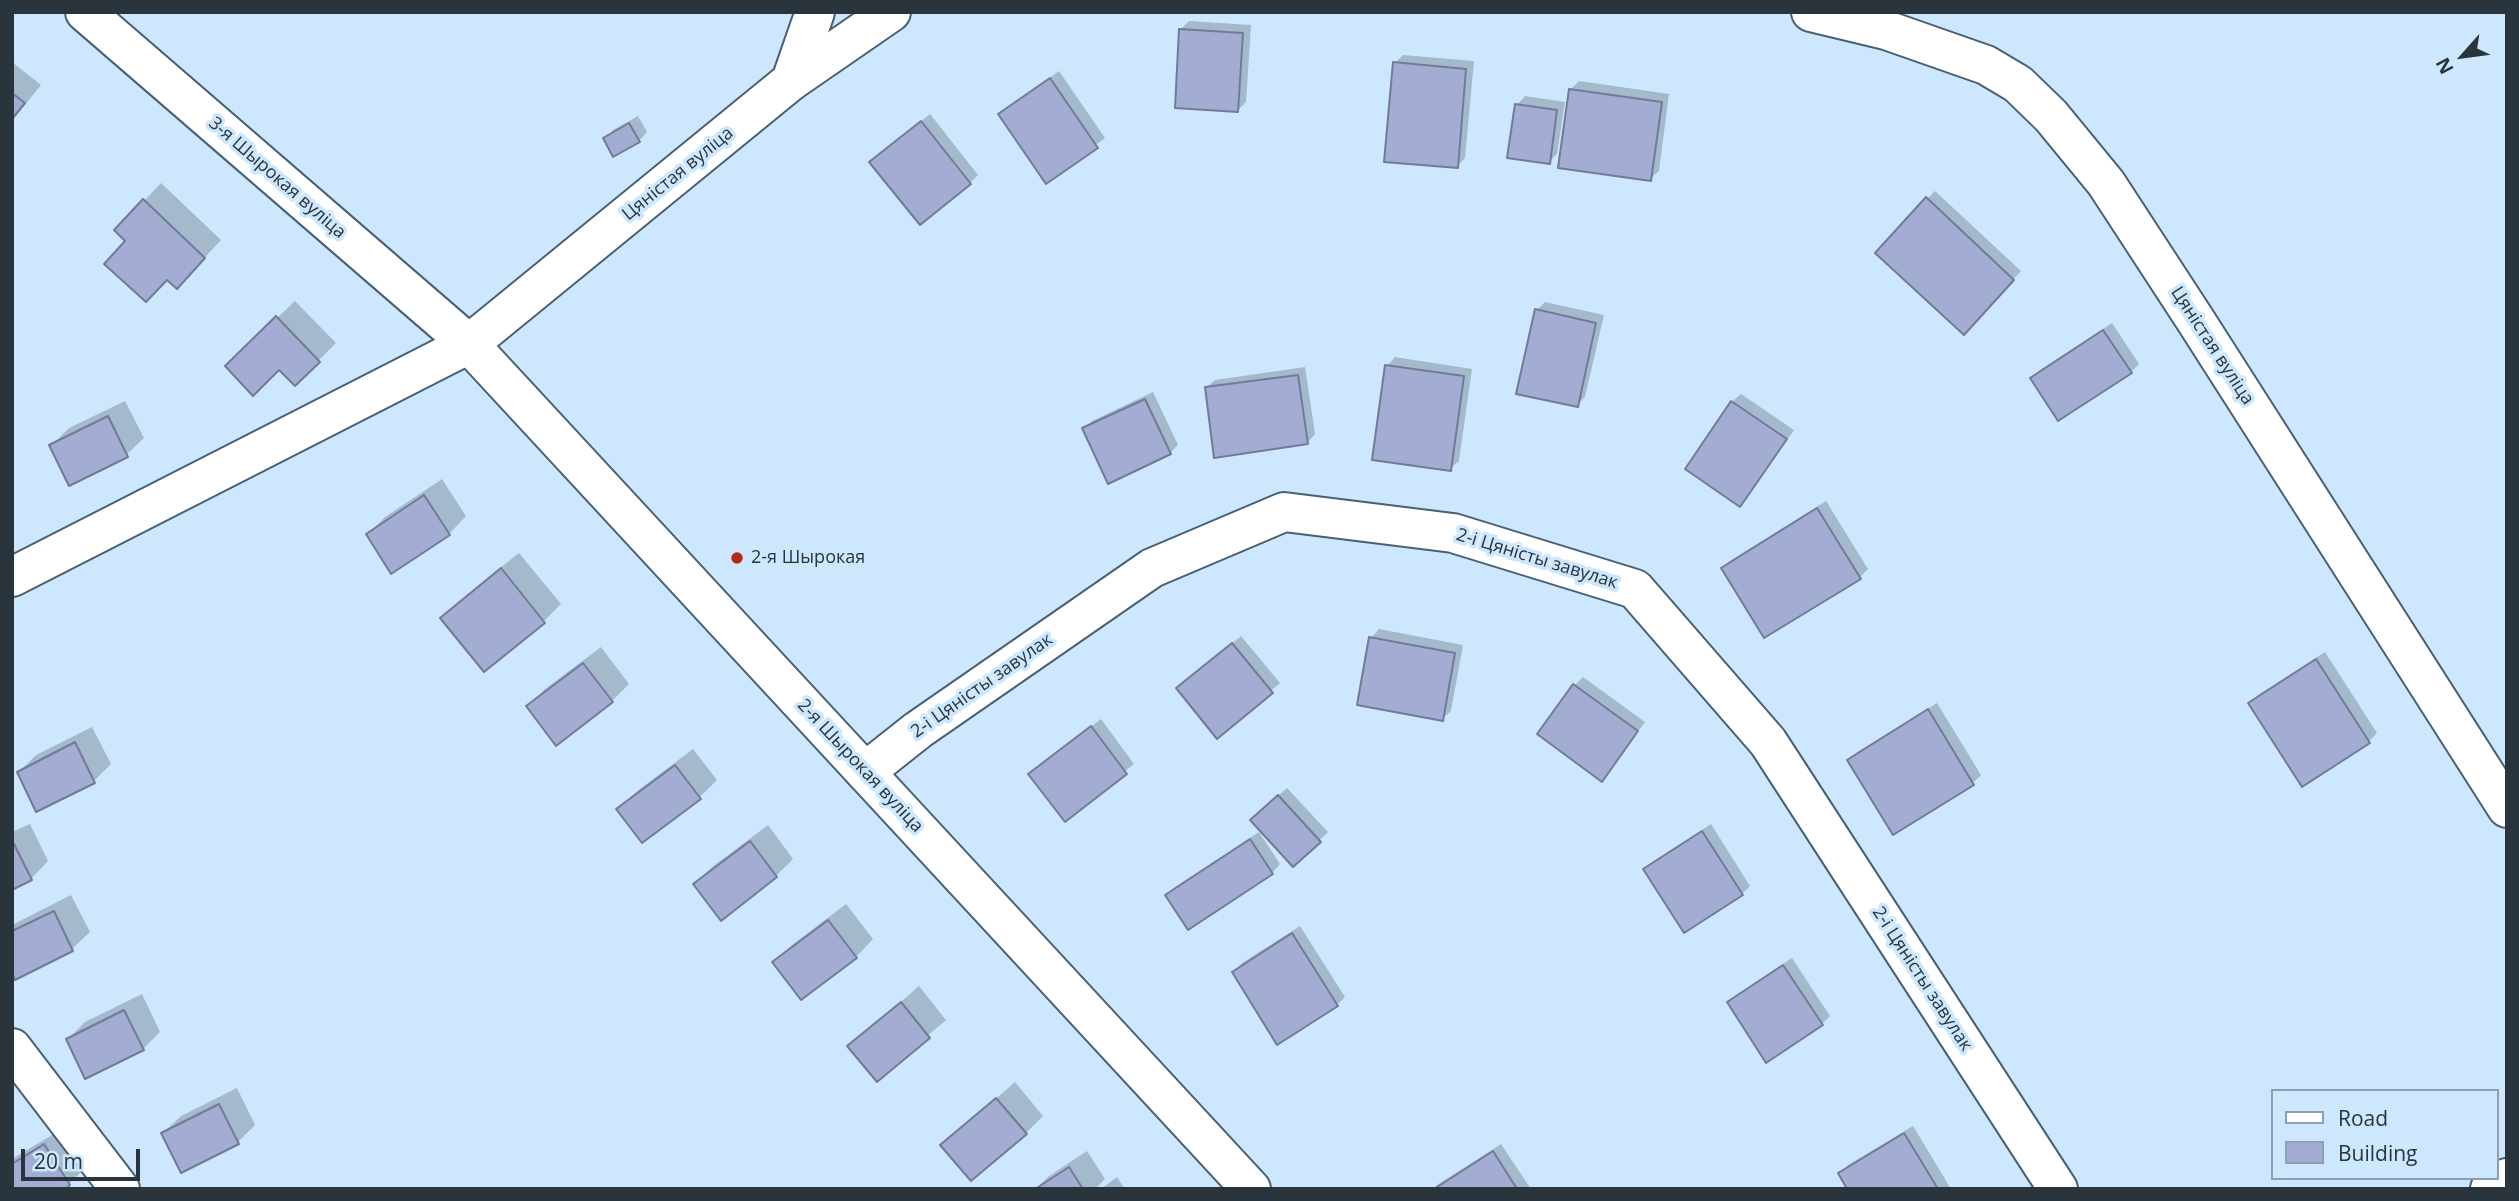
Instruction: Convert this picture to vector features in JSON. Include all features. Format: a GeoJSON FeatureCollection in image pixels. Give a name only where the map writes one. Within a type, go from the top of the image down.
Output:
{"type":"FeatureCollection","features":[{"type":"Feature","properties":{"kind":"street","name":"3-я Шырокая вуліца"},"geometry":{"type":"LineString","coordinates":[[85,12],[469,344]]}},
{"type":"Feature","properties":{"kind":"street"},"geometry":{"type":"LineString","coordinates":[[790,81],[815,12]]}},
{"type":"Feature","properties":{"kind":"street","name":"Цяністая вуліца"},"geometry":{"type":"LineString","coordinates":[[12,577],[469,344],[790,81],[891,12]]}},
{"type":"Feature","properties":{"kind":"street","name":"Цяністая вуліца"},"geometry":{"type":"LineString","coordinates":[[1811,12],[1886,30],[1986,65],[2018,84],[2051,116],[2106,183],[2507,808]]}},
{"type":"Feature","properties":{"kind":"street","name":"2-я Шырокая вуліца"},"geometry":{"type":"LineString","coordinates":[[469,344],[1251,1189]]}},
{"type":"Feature","properties":{"kind":"street","name":"2-і Цяністы завулак"},"geometry":{"type":"LineString","coordinates":[[866,772],[918,730],[1152,569],[1284,512],[1453,533],[1635,589],[1768,742],[2058,1189]]}},
{"type":"Feature","properties":{"kind":"street"},"geometry":{"type":"LineString","coordinates":[[12,1048],[120,1189]]}},
{"type":"Feature","properties":{"kind":"street"},"geometry":{"type":"LineString","coordinates":[[2490,1189],[2507,1178]]}},
{"type":"Feature","properties":{"kind":"building"},"geometry":{"type":"Polygon","coordinates":[[[1179,29],[1243,33],[1238,112],[1175,108],[1179,29]]]}},
{"type":"Feature","properties":{"kind":"building"},"geometry":{"type":"Polygon","coordinates":[[[1393,62],[1466,69],[1458,168],[1384,162],[1393,62]]]}},
{"type":"Feature","properties":{"kind":"building"},"geometry":{"type":"Polygon","coordinates":[[[1050,78],[1098,148],[1046,184],[998,114],[1050,78]]]}},
{"type":"Feature","properties":{"kind":"building"},"geometry":{"type":"Polygon","coordinates":[[[1569,89],[1662,102],[1651,181],[1558,168],[1569,89]]]}},
{"type":"Feature","properties":{"kind":"building"},"geometry":{"type":"Polygon","coordinates":[[[12,93],[25,103],[12,119],[12,93]]]}},
{"type":"Feature","properties":{"kind":"building"},"geometry":{"type":"Polygon","coordinates":[[[1515,104],[1557,110],[1550,164],[1507,158],[1515,104]]]}},
{"type":"Feature","properties":{"kind":"building"},"geometry":{"type":"Polygon","coordinates":[[[921,121],[971,184],[920,225],[869,162],[921,121]]]}},
{"type":"Feature","properties":{"kind":"building"},"geometry":{"type":"Polygon","coordinates":[[[629,123],[640,142],[613,157],[603,138],[629,123]]]}},
{"type":"Feature","properties":{"kind":"building"},"geometry":{"type":"Polygon","coordinates":[[[1926,197],[2014,280],[1964,335],[1875,253],[1926,197]]]}},
{"type":"Feature","properties":{"kind":"building"},"geometry":{"type":"Polygon","coordinates":[[[143,199],[205,258],[177,289],[167,280],[146,302],[104,264],[125,241],[114,230],[143,199]]]}},
{"type":"Feature","properties":{"kind":"building"},"geometry":{"type":"Polygon","coordinates":[[[1535,309],[1596,323],[1578,407],[1516,394],[1535,309]]]}},
{"type":"Feature","properties":{"kind":"building"},"geometry":{"type":"Polygon","coordinates":[[[276,316],[320,362],[295,386],[279,370],[253,396],[225,366],[276,316]]]}},
{"type":"Feature","properties":{"kind":"building"},"geometry":{"type":"Polygon","coordinates":[[[2103,330],[2132,373],[2058,421],[2030,378],[2103,330]]]}},
{"type":"Feature","properties":{"kind":"building"},"geometry":{"type":"Polygon","coordinates":[[[1385,365],[1464,376],[1451,471],[1372,460],[1385,365]]]}},
{"type":"Feature","properties":{"kind":"building"},"geometry":{"type":"Polygon","coordinates":[[[1298,375],[1308,444],[1214,458],[1205,387],[1298,375]]]}},
{"type":"Feature","properties":{"kind":"building"},"geometry":{"type":"Polygon","coordinates":[[[1145,399],[1171,454],[1108,484],[1082,428],[1145,399]]]}},
{"type":"Feature","properties":{"kind":"building"},"geometry":{"type":"Polygon","coordinates":[[[1731,401],[1787,439],[1740,507],[1685,469],[1731,401]]]}},
{"type":"Feature","properties":{"kind":"building"},"geometry":{"type":"Polygon","coordinates":[[[108,416],[128,457],[69,486],[49,445],[108,416]]]}},
{"type":"Feature","properties":{"kind":"building"},"geometry":{"type":"Polygon","coordinates":[[[424,495],[450,535],[391,574],[366,534],[424,495]]]}},
{"type":"Feature","properties":{"kind":"building"},"geometry":{"type":"Polygon","coordinates":[[[1817,508],[1861,579],[1764,638],[1721,568],[1817,508]]]}},
{"type":"Feature","properties":{"kind":"building"},"geometry":{"type":"Polygon","coordinates":[[[501,568],[545,623],[484,672],[440,618],[501,568]]]}},
{"type":"Feature","properties":{"kind":"building"},"geometry":{"type":"Polygon","coordinates":[[[1369,637],[1455,653],[1443,721],[1357,705],[1369,637]]]}},
{"type":"Feature","properties":{"kind":"building"},"geometry":{"type":"Polygon","coordinates":[[[1232,643],[1273,693],[1217,739],[1176,688],[1232,643]]]}},
{"type":"Feature","properties":{"kind":"building"},"geometry":{"type":"Polygon","coordinates":[[[2316,659],[2370,743],[2302,787],[2248,703],[2316,659]]]}},
{"type":"Feature","properties":{"kind":"building"},"geometry":{"type":"Polygon","coordinates":[[[583,663],[613,702],[556,746],[526,706],[583,663]]]}},
{"type":"Feature","properties":{"kind":"building"},"geometry":{"type":"Polygon","coordinates":[[[1573,684],[1638,731],[1602,782],[1537,734],[1573,684]]]}},
{"type":"Feature","properties":{"kind":"building"},"geometry":{"type":"Polygon","coordinates":[[[1928,709],[1974,785],[1893,835],[1847,760],[1928,709]]]}},
{"type":"Feature","properties":{"kind":"building"},"geometry":{"type":"Polygon","coordinates":[[[1091,726],[1127,774],[1065,822],[1028,774],[1091,726]]]}},
{"type":"Feature","properties":{"kind":"building"},"geometry":{"type":"Polygon","coordinates":[[[75,742],[95,783],[36,812],[17,772],[75,742]]]}},
{"type":"Feature","properties":{"kind":"building"},"geometry":{"type":"Polygon","coordinates":[[[675,765],[701,799],[642,843],[616,809],[675,765]]]}},
{"type":"Feature","properties":{"kind":"building"},"geometry":{"type":"Polygon","coordinates":[[[1278,795],[1321,842],[1293,867],[1250,820],[1278,795]]]}},
{"type":"Feature","properties":{"kind":"building"},"geometry":{"type":"Polygon","coordinates":[[[1702,831],[1743,895],[1684,933],[1643,869],[1702,831]]]}},
{"type":"Feature","properties":{"kind":"building"},"geometry":{"type":"Polygon","coordinates":[[[1250,839],[1273,874],[1188,930],[1165,895],[1250,839]]]}},
{"type":"Feature","properties":{"kind":"building"},"geometry":{"type":"Polygon","coordinates":[[[12,840],[32,880],[12,890],[12,840]]]}},
{"type":"Feature","properties":{"kind":"building"},"geometry":{"type":"Polygon","coordinates":[[[750,841],[777,877],[721,921],[693,884],[750,841]]]}},
{"type":"Feature","properties":{"kind":"building"},"geometry":{"type":"Polygon","coordinates":[[[54,911],[73,951],[15,980],[12,973],[12,931],[54,911]]]}},
{"type":"Feature","properties":{"kind":"building"},"geometry":{"type":"Polygon","coordinates":[[[828,920],[857,958],[801,1000],[772,962],[828,920]]]}},
{"type":"Feature","properties":{"kind":"building"},"geometry":{"type":"Polygon","coordinates":[[[1292,933],[1338,1006],[1277,1045],[1232,972],[1292,933]]]}},
{"type":"Feature","properties":{"kind":"building"},"geometry":{"type":"Polygon","coordinates":[[[1783,965],[1823,1025],[1766,1063],[1727,1002],[1783,965]]]}},
{"type":"Feature","properties":{"kind":"building"},"geometry":{"type":"Polygon","coordinates":[[[901,1002],[930,1038],[877,1082],[847,1046],[901,1002]]]}},
{"type":"Feature","properties":{"kind":"building"},"geometry":{"type":"Polygon","coordinates":[[[124,1010],[144,1050],[85,1079],[66,1039],[124,1010]]]}},
{"type":"Feature","properties":{"kind":"building"},"geometry":{"type":"Polygon","coordinates":[[[996,1098],[1027,1134],[971,1181],[940,1145],[996,1098]]]}},
{"type":"Feature","properties":{"kind":"building"},"geometry":{"type":"Polygon","coordinates":[[[219,1104],[239,1144],[181,1173],[161,1133],[219,1104]]]}},
{"type":"Feature","properties":{"kind":"building"},"geometry":{"type":"Polygon","coordinates":[[[1904,1133],[1938,1189],[1847,1189],[1838,1173],[1904,1133]]]}},
{"type":"Feature","properties":{"kind":"building"},"geometry":{"type":"Polygon","coordinates":[[[44,1144],[70,1185],[65,1189],[12,1189],[12,1164],[44,1144]]]}},
{"type":"Feature","properties":{"kind":"building"},"geometry":{"type":"Polygon","coordinates":[[[1493,1151],[1517,1189],[1434,1189],[1493,1151]]]}},
{"type":"Feature","properties":{"kind":"building"},"geometry":{"type":"Polygon","coordinates":[[[1069,1167],[1083,1189],[1035,1189],[1069,1167]]]}},
{"type":"Feature","properties":{"kind":"place","name":"2-я Шырокая"},"geometry":{"type":"Point","coordinates":[737,558]}}]}
